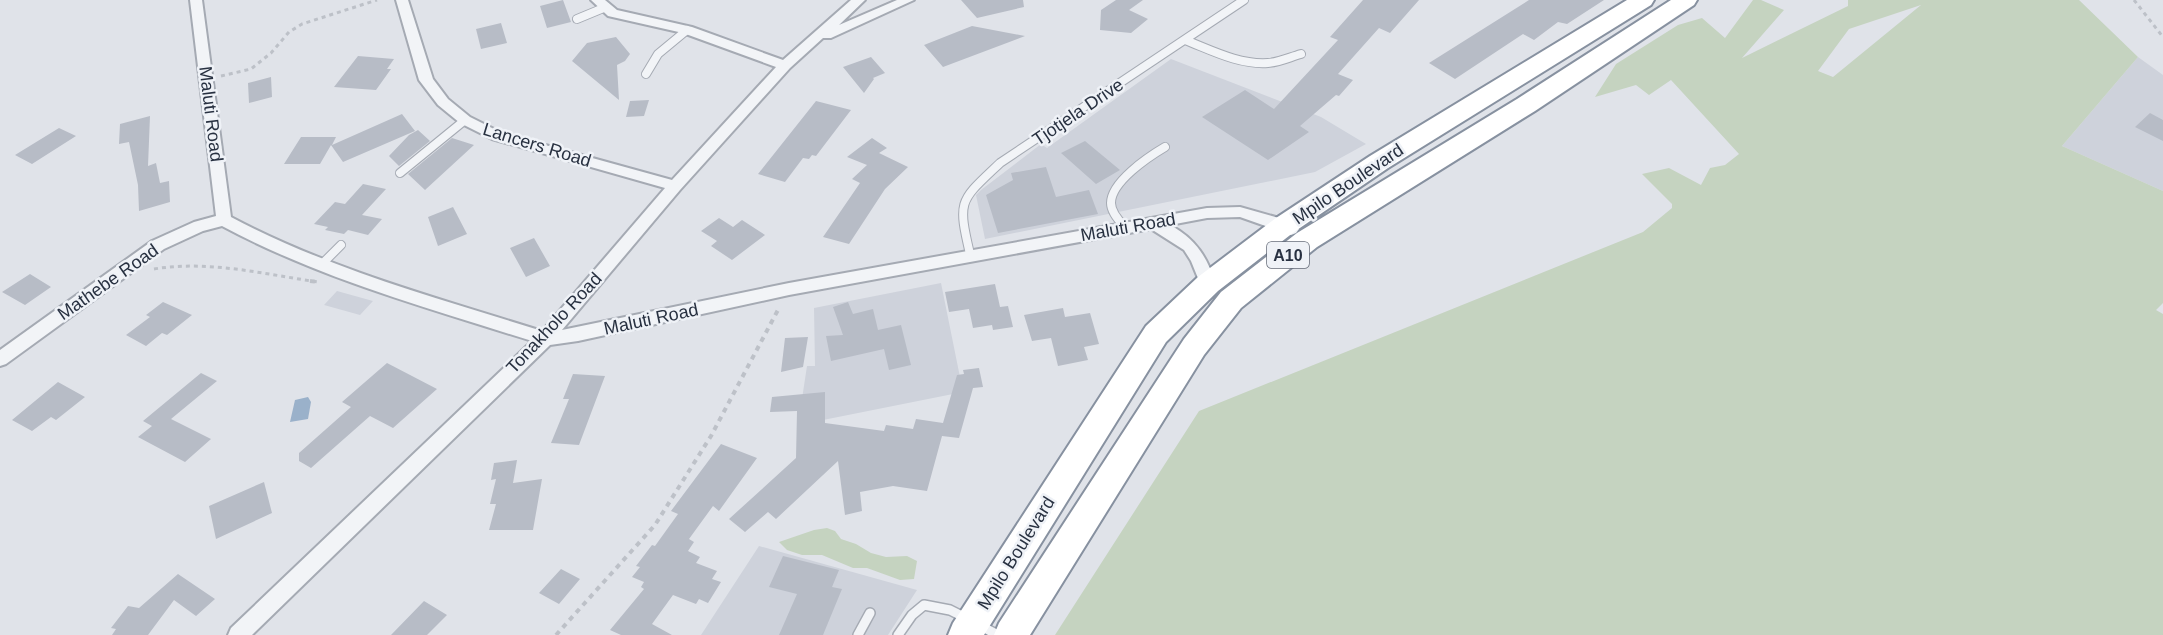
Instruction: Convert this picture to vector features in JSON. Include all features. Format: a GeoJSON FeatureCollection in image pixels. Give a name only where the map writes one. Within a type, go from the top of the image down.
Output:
{"type":"FeatureCollection","features":[{"type":"Feature","properties":{"kind":"highway","name":"Mpilo Boulevard"},"geometry":{"type":"LineString","coordinates":[[1011,635],[1194,348],[1231,300],[1296,233],[1379,162],[1643,0]]}},
{"type":"Feature","properties":{"kind":"highway","name":"Mpilo Boulevard"},"geometry":{"type":"LineString","coordinates":[[979,631],[1156,334],[1208,284],[1526,105],[1686,0]]}},
{"type":"Feature","properties":{"kind":"street","name":"Maluti Road"},"geometry":{"type":"LineString","coordinates":[[196,0],[224,220],[265,242],[370,283],[545,339],[970,254],[1207,213],[1240,212],[1296,233]]}},
{"type":"Feature","properties":{"kind":"street","name":"Lancers Road"},"geometry":{"type":"LineString","coordinates":[[402,0],[426,81],[443,102],[465,120],[497,136],[675,186]]}},
{"type":"Feature","properties":{"kind":"street","name":"Tonakholo Road"},"geometry":{"type":"LineString","coordinates":[[238,635],[545,339],[675,186],[785,65],[859,0]]}},
{"type":"Feature","properties":{"kind":"street"},"geometry":{"type":"LineString","coordinates":[[813,40],[907,0]]}},
{"type":"Feature","properties":{"kind":"street"},"geometry":{"type":"LineString","coordinates":[[602,4],[613,13],[687,30],[785,65]]}},
{"type":"Feature","properties":{"kind":"street","name":"Mathebe Road"},"geometry":{"type":"LineString","coordinates":[[0,359],[158,245],[199,226],[224,220]]}},
{"type":"Feature","properties":{"kind":"street"},"geometry":{"type":"LineString","coordinates":[[1153,223],[1181,236],[1195,250],[1208,284]]}},
{"type":"Feature","properties":{"kind":"lane","name":"Tjotjela Drive"},"geometry":{"type":"LineString","coordinates":[[970,254],[962,219],[966,195],[1000,163],[1244,0]]}},
{"type":"Feature","properties":{"kind":"lane"},"geometry":{"type":"LineString","coordinates":[[578,19],[602,4]]}},
{"type":"Feature","properties":{"kind":"lane"},"geometry":{"type":"LineString","coordinates":[[646,74],[651,60],[660,50],[687,30]]}},
{"type":"Feature","properties":{"kind":"lane"},"geometry":{"type":"LineString","coordinates":[[1185,40],[1241,60],[1256,62],[1270,63],[1301,54]]}},
{"type":"Feature","properties":{"kind":"lane"},"geometry":{"type":"LineString","coordinates":[[400,173],[465,120]]}},
{"type":"Feature","properties":{"kind":"lane"},"geometry":{"type":"LineString","coordinates":[[1125,227],[1113,210],[1111,201],[1116,189],[1148,156],[1165,147]]}},
{"type":"Feature","properties":{"kind":"lane"},"geometry":{"type":"LineString","coordinates":[[322,264],[341,245]]}},
{"type":"Feature","properties":{"kind":"lane"},"geometry":{"type":"LineString","coordinates":[[898,635],[912,615],[924,605],[950,610],[979,631]]}},
{"type":"Feature","properties":{"kind":"lane"},"geometry":{"type":"LineString","coordinates":[[858,635],[870,613]]}},
{"type":"Feature","properties":{"kind":"path"},"geometry":{"type":"LineString","coordinates":[[207,82],[228,73],[251,69],[271,53],[289,32],[302,24],[377,0]]}},
{"type":"Feature","properties":{"kind":"path"},"geometry":{"type":"LineString","coordinates":[[2134,0],[2163,37]]}},
{"type":"Feature","properties":{"kind":"path"},"geometry":{"type":"LineString","coordinates":[[147,271],[169,266],[232,268],[321,282]]}},
{"type":"Feature","properties":{"kind":"path"},"geometry":{"type":"LineString","coordinates":[[556,635],[655,525],[711,436],[789,289]]}},
{"type":"Feature","properties":{"kind":"shaded area"},"geometry":{"type":"Polygon","coordinates":[[[2138,57],[2163,75],[2163,191],[2062,146],[2138,57]]]}},
{"type":"Feature","properties":{"kind":"shaded area"},"geometry":{"type":"Polygon","coordinates":[[[1171,59],[1321,117],[1366,144],[1315,172],[985,239],[976,195],[981,190],[1041,144],[1047,148],[1171,59]]]}},
{"type":"Feature","properties":{"kind":"shaded area"},"geometry":{"type":"Polygon","coordinates":[[[941,283],[963,392],[798,425],[807,366],[815,366],[814,308],[941,283]]]}},
{"type":"Feature","properties":{"kind":"shaded area"},"geometry":{"type":"Polygon","coordinates":[[[337,291],[373,301],[360,315],[324,305],[337,291]]]}},
{"type":"Feature","properties":{"kind":"shaded area"},"geometry":{"type":"Polygon","coordinates":[[[759,546],[917,590],[888,635],[701,635],[759,546]]]}},
{"type":"Feature","properties":{"kind":"green space"},"geometry":{"type":"Polygon","coordinates":[[[1753,0],[1761,0],[1784,10],[1742,58],[1848,6],[1848,0],[2079,0],[2138,57],[2062,146],[2163,191],[2163,303],[2156,310],[2163,314],[2163,635],[1055,635],[1199,411],[1643,232],[1672,208],[1672,204],[1642,174],[1669,168],[1701,185],[1710,168],[1725,165],[1739,154],[1671,80],[1649,95],[1636,85],[1595,97],[1616,64],[1678,25],[1702,18],[1725,38],[1753,0]],[[1921,5],[1849,29],[1818,71],[1833,77],[1921,5]]]}},
{"type":"Feature","properties":{"kind":"green space"},"geometry":{"type":"Polygon","coordinates":[[[827,528],[835,531],[841,539],[856,544],[871,553],[886,557],[907,556],[917,561],[914,579],[900,580],[867,568],[853,568],[822,555],[802,555],[787,550],[779,542],[827,528]]]}},
{"type":"Feature","properties":{"kind":"water"},"geometry":{"type":"Polygon","coordinates":[[[308,397],[311,402],[308,419],[290,422],[295,400],[308,397]]]}},
{"type":"Feature","properties":{"kind":"building"},"geometry":{"type":"Polygon","coordinates":[[[563,0],[571,22],[547,28],[540,6],[563,0]]]}},
{"type":"Feature","properties":{"kind":"building"},"geometry":{"type":"Polygon","coordinates":[[[961,0],[1023,0],[1024,7],[977,18],[961,0]]]}},
{"type":"Feature","properties":{"kind":"building"},"geometry":{"type":"Polygon","coordinates":[[[1116,0],[1143,0],[1129,10],[1148,19],[1131,33],[1100,30],[1101,10],[1116,0]]]}},
{"type":"Feature","properties":{"kind":"building"},"geometry":{"type":"Polygon","coordinates":[[[1363,0],[1419,0],[1390,33],[1379,28],[1338,74],[1353,80],[1339,96],[1336,95],[1300,126],[1309,132],[1268,160],[1202,117],[1245,90],[1274,109],[1338,40],[1330,37],[1363,0]]]}},
{"type":"Feature","properties":{"kind":"building"},"geometry":{"type":"Polygon","coordinates":[[[1529,0],[1604,0],[1567,24],[1558,22],[1534,40],[1523,34],[1455,79],[1429,63],[1529,0]]]}},
{"type":"Feature","properties":{"kind":"building"},"geometry":{"type":"Polygon","coordinates":[[[501,23],[507,43],[481,49],[476,29],[501,23]]]}},
{"type":"Feature","properties":{"kind":"building"},"geometry":{"type":"Polygon","coordinates":[[[972,26],[1025,36],[943,67],[924,45],[972,26]]]}},
{"type":"Feature","properties":{"kind":"building"},"geometry":{"type":"Polygon","coordinates":[[[616,37],[630,54],[625,61],[617,65],[619,100],[572,61],[587,43],[616,37]]]}},
{"type":"Feature","properties":{"kind":"building"},"geometry":{"type":"Polygon","coordinates":[[[358,56],[394,59],[387,69],[391,69],[376,90],[334,87],[358,56]]]}},
{"type":"Feature","properties":{"kind":"building"},"geometry":{"type":"Polygon","coordinates":[[[871,57],[885,73],[873,78],[864,93],[843,67],[871,57]]]}},
{"type":"Feature","properties":{"kind":"building"},"geometry":{"type":"Polygon","coordinates":[[[271,77],[272,97],[249,103],[248,83],[271,77]]]}},
{"type":"Feature","properties":{"kind":"building"},"geometry":{"type":"Polygon","coordinates":[[[649,100],[644,116],[626,117],[630,101],[649,100]]]}},
{"type":"Feature","properties":{"kind":"building"},"geometry":{"type":"Polygon","coordinates":[[[816,101],[851,110],[816,156],[812,155],[809,159],[803,158],[785,182],[758,174],[816,101]]]}},
{"type":"Feature","properties":{"kind":"building"},"geometry":{"type":"Polygon","coordinates":[[[2150,113],[2163,120],[2163,141],[2135,127],[2150,113]]]}},
{"type":"Feature","properties":{"kind":"building"},"geometry":{"type":"Polygon","coordinates":[[[402,114],[415,131],[343,162],[331,145],[320,164],[284,164],[301,137],[336,137],[332,145],[402,114]]]}},
{"type":"Feature","properties":{"kind":"building"},"geometry":{"type":"Polygon","coordinates":[[[150,116],[148,166],[156,163],[160,183],[169,181],[170,202],[139,211],[138,185],[129,142],[119,144],[120,124],[150,116]]]}},
{"type":"Feature","properties":{"kind":"building"},"geometry":{"type":"Polygon","coordinates":[[[59,128],[76,136],[32,164],[15,155],[59,128]]]}},
{"type":"Feature","properties":{"kind":"building"},"geometry":{"type":"Polygon","coordinates":[[[418,130],[430,141],[399,166],[389,156],[409,135],[418,130]]]}},
{"type":"Feature","properties":{"kind":"building"},"geometry":{"type":"Polygon","coordinates":[[[452,138],[474,145],[425,190],[408,174],[452,138]]]}},
{"type":"Feature","properties":{"kind":"building"},"geometry":{"type":"Polygon","coordinates":[[[872,138],[887,148],[879,153],[908,167],[885,189],[849,244],[823,237],[860,183],[852,179],[867,165],[847,157],[872,138]]]}},
{"type":"Feature","properties":{"kind":"building"},"geometry":{"type":"Polygon","coordinates":[[[1085,141],[1120,170],[1096,184],[1061,153],[1085,141]]]}},
{"type":"Feature","properties":{"kind":"building"},"geometry":{"type":"Polygon","coordinates":[[[1046,167],[1056,197],[1089,190],[1098,214],[998,233],[986,195],[1013,180],[1011,173],[1046,167]]]}},
{"type":"Feature","properties":{"kind":"building"},"geometry":{"type":"Polygon","coordinates":[[[363,184],[386,189],[362,215],[382,219],[368,235],[348,230],[344,234],[325,230],[328,227],[314,224],[335,202],[345,204],[363,184]]]}},
{"type":"Feature","properties":{"kind":"building"},"geometry":{"type":"Polygon","coordinates":[[[453,207],[467,234],[438,246],[428,217],[453,207]]]}},
{"type":"Feature","properties":{"kind":"building"},"geometry":{"type":"Polygon","coordinates":[[[719,218],[733,227],[742,220],[765,235],[732,260],[711,246],[717,241],[701,231],[719,218]]]}},
{"type":"Feature","properties":{"kind":"building"},"geometry":{"type":"Polygon","coordinates":[[[534,238],[550,266],[526,277],[510,248],[534,238]]]}},
{"type":"Feature","properties":{"kind":"building"},"geometry":{"type":"Polygon","coordinates":[[[30,274],[51,287],[25,305],[2,292],[30,274]]]}},
{"type":"Feature","properties":{"kind":"building"},"geometry":{"type":"Polygon","coordinates":[[[995,284],[1000,307],[1008,306],[1013,327],[993,330],[992,325],[973,328],[969,309],[949,312],[945,292],[995,284]]]}},
{"type":"Feature","properties":{"kind":"building"},"geometry":{"type":"Polygon","coordinates":[[[163,302],[192,315],[167,335],[162,333],[146,346],[126,335],[150,317],[146,315],[163,302]]]}},
{"type":"Feature","properties":{"kind":"building"},"geometry":{"type":"Polygon","coordinates":[[[848,302],[853,314],[873,309],[878,330],[901,325],[911,365],[889,370],[884,349],[831,361],[826,336],[843,335],[833,307],[848,302]]]}},
{"type":"Feature","properties":{"kind":"building"},"geometry":{"type":"Polygon","coordinates":[[[1063,308],[1065,317],[1090,313],[1099,344],[1084,347],[1088,360],[1058,366],[1051,338],[1032,341],[1024,315],[1063,308]]]}},
{"type":"Feature","properties":{"kind":"building"},"geometry":{"type":"Polygon","coordinates":[[[808,337],[803,367],[781,372],[785,338],[808,337]]]}},
{"type":"Feature","properties":{"kind":"building"},"geometry":{"type":"Polygon","coordinates":[[[387,363],[437,389],[393,428],[370,416],[311,468],[299,461],[299,453],[351,407],[342,402],[387,363]]]}},
{"type":"Feature","properties":{"kind":"building"},"geometry":{"type":"Polygon","coordinates":[[[979,368],[983,387],[973,388],[959,438],[942,436],[927,491],[893,486],[860,492],[862,511],[845,515],[838,461],[776,519],[768,512],[745,532],[729,519],[796,458],[797,411],[770,412],[772,397],[825,392],[825,423],[884,431],[886,425],[913,429],[916,419],[943,423],[957,375],[964,374],[963,370],[979,368]]]}},
{"type":"Feature","properties":{"kind":"building"},"geometry":{"type":"Polygon","coordinates":[[[201,373],[217,381],[171,419],[211,439],[185,462],[138,437],[152,426],[143,421],[201,373]]]}},
{"type":"Feature","properties":{"kind":"building"},"geometry":{"type":"Polygon","coordinates":[[[573,374],[605,376],[579,445],[551,443],[569,399],[563,399],[573,374]]]}},
{"type":"Feature","properties":{"kind":"building"},"geometry":{"type":"Polygon","coordinates":[[[58,382],[85,397],[56,420],[51,417],[32,431],[12,420],[58,382]]]}},
{"type":"Feature","properties":{"kind":"building"},"geometry":{"type":"Polygon","coordinates":[[[721,444],[757,458],[719,511],[713,506],[689,539],[694,542],[688,551],[700,557],[696,563],[717,571],[712,579],[721,582],[708,603],[699,599],[696,604],[673,595],[652,624],[672,635],[621,635],[610,630],[644,589],[641,587],[644,582],[632,577],[640,567],[636,566],[652,545],[655,546],[678,514],[671,511],[721,444]]]}},
{"type":"Feature","properties":{"kind":"building"},"geometry":{"type":"Polygon","coordinates":[[[517,460],[513,483],[542,479],[533,530],[489,530],[496,504],[490,504],[496,479],[491,480],[494,463],[517,460]]]}},
{"type":"Feature","properties":{"kind":"building"},"geometry":{"type":"Polygon","coordinates":[[[264,482],[272,513],[216,539],[209,506],[264,482]]]}},
{"type":"Feature","properties":{"kind":"building"},"geometry":{"type":"Polygon","coordinates":[[[783,556],[839,570],[832,587],[842,589],[823,635],[779,635],[797,594],[769,587],[783,556]]]}},
{"type":"Feature","properties":{"kind":"building"},"geometry":{"type":"Polygon","coordinates":[[[561,569],[580,579],[559,604],[539,593],[561,569]]]}},
{"type":"Feature","properties":{"kind":"building"},"geometry":{"type":"Polygon","coordinates":[[[178,574],[215,599],[196,616],[174,600],[148,635],[112,635],[116,629],[111,628],[128,606],[139,608],[178,574]]]}},
{"type":"Feature","properties":{"kind":"building"},"geometry":{"type":"Polygon","coordinates":[[[424,601],[447,615],[427,635],[391,635],[424,601]]]}}]}
